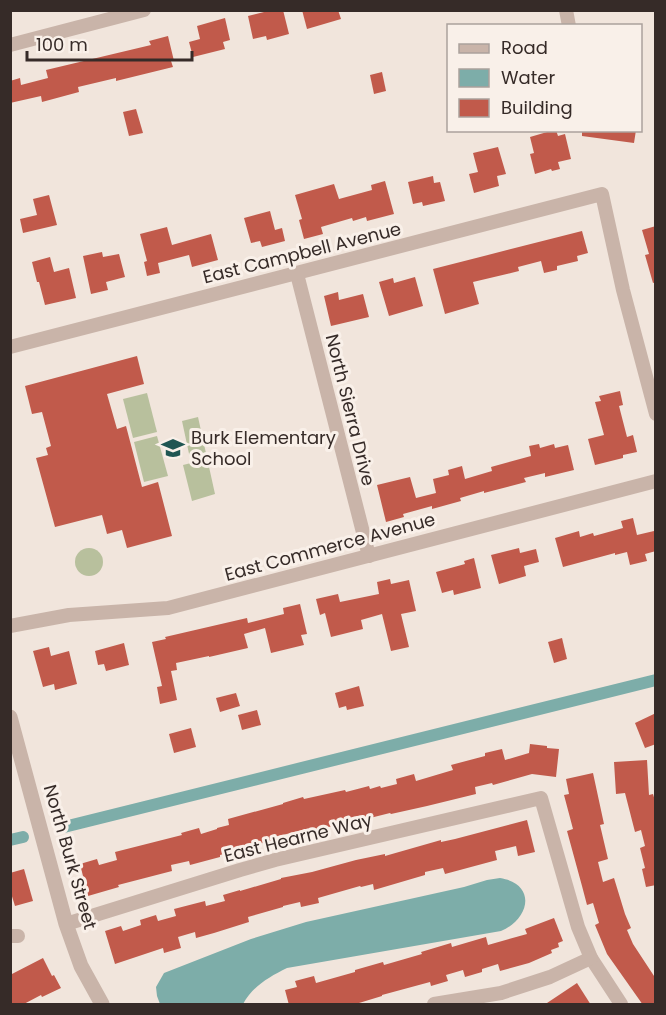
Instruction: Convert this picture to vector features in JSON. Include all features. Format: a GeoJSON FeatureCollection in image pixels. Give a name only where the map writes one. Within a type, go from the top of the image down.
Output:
{"type":"FeatureCollection","features":[{"type":"Feature","properties":{"kind":"street"},"geometry":{"type":"LineString","coordinates":[[10,45],[144,10]]}},
{"type":"Feature","properties":{"kind":"street","name":"East Campbell Avenue"},"geometry":{"type":"LineString","coordinates":[[10,347],[602,194],[623,290],[656,414]]}},
{"type":"Feature","properties":{"kind":"street","name":"North Sierra Drive"},"geometry":{"type":"LineString","coordinates":[[297,274],[369,556]]}},
{"type":"Feature","properties":{"kind":"street","name":"East Commerce Avenue"},"geometry":{"type":"LineString","coordinates":[[10,626],[69,615],[168,608],[656,481]]}},
{"type":"Feature","properties":{"kind":"street","name":"North Burk Street"},"geometry":{"type":"LineString","coordinates":[[10,717],[66,924],[81,966],[102,1005]]}},
{"type":"Feature","properties":{"kind":"street","name":"East Hearne Way"},"geometry":{"type":"LineString","coordinates":[[66,924],[263,863],[540,798],[568,896],[591,958]]}},
{"type":"Feature","properties":{"kind":"street"},"geometry":{"type":"LineString","coordinates":[[434,1005],[501,993],[550,977],[591,958],[621,1005]]}},
{"type":"Feature","properties":{"kind":"green space"},"geometry":{"type":"Polygon","coordinates":[[[147,393],[157,432],[133,438],[123,399],[147,393]]]}},
{"type":"Feature","properties":{"kind":"green space"},"geometry":{"type":"Polygon","coordinates":[[[198,417],[215,494],[192,501],[183,465],[191,463],[182,421],[198,417]]]}},
{"type":"Feature","properties":{"kind":"green space"},"geometry":{"type":"Polygon","coordinates":[[[157,436],[168,476],[144,482],[134,442],[157,436]]]}},
{"type":"Feature","properties":{"kind":"green space"},"geometry":{"type":"Polygon","coordinates":[[[89,548],[99,552],[103,562],[99,572],[89,576],[79,572],[75,562],[79,552],[89,548]]]}},
{"type":"Feature","properties":{"kind":"water"},"geometry":{"type":"Polygon","coordinates":[[[500,878],[520,887],[525,902],[518,918],[511,926],[501,931],[287,968],[262,983],[243,1004],[160,1004],[157,996],[156,987],[164,973],[251,939],[306,922],[500,878]]]}},
{"type":"Feature","properties":{"kind":"building"},"geometry":{"type":"Polygon","coordinates":[[[272,10],[283,10],[289,34],[267,40],[266,36],[253,39],[248,16],[272,10]]]}},
{"type":"Feature","properties":{"kind":"building"},"geometry":{"type":"Polygon","coordinates":[[[302,10],[338,10],[341,19],[307,29],[302,10]]]}},
{"type":"Feature","properties":{"kind":"building"},"geometry":{"type":"Polygon","coordinates":[[[225,18],[230,40],[223,42],[225,49],[193,57],[189,42],[200,39],[197,26],[225,18]]]}},
{"type":"Feature","properties":{"kind":"building"},"geometry":{"type":"Polygon","coordinates":[[[168,36],[174,61],[171,61],[173,67],[116,81],[116,78],[78,87],[79,92],[42,102],[41,96],[10,103],[10,81],[20,78],[21,85],[48,78],[46,70],[151,45],[149,41],[168,36]]]}},
{"type":"Feature","properties":{"kind":"building"},"geometry":{"type":"Polygon","coordinates":[[[382,72],[386,91],[374,94],[370,75],[382,72]]]}},
{"type":"Feature","properties":{"kind":"building"},"geometry":{"type":"Polygon","coordinates":[[[136,109],[143,133],[129,136],[123,112],[136,109]]]}},
{"type":"Feature","properties":{"kind":"building"},"geometry":{"type":"Polygon","coordinates":[[[547,132],[557,132],[558,136],[565,134],[571,159],[558,162],[560,169],[535,174],[530,154],[534,153],[530,137],[547,132]]]}},
{"type":"Feature","properties":{"kind":"building"},"geometry":{"type":"Polygon","coordinates":[[[582,132],[636,132],[634,143],[582,136],[582,132]]]}},
{"type":"Feature","properties":{"kind":"building"},"geometry":{"type":"Polygon","coordinates":[[[498,147],[506,174],[497,176],[499,186],[474,193],[469,174],[478,172],[473,153],[498,147]]]}},
{"type":"Feature","properties":{"kind":"building"},"geometry":{"type":"Polygon","coordinates":[[[433,176],[434,183],[440,182],[445,201],[423,206],[422,202],[413,204],[408,182],[433,176]]]}},
{"type":"Feature","properties":{"kind":"building"},"geometry":{"type":"Polygon","coordinates":[[[385,181],[394,214],[367,221],[366,217],[353,221],[352,218],[321,227],[323,234],[304,239],[299,220],[302,219],[295,195],[334,184],[339,199],[372,190],[371,185],[385,181]]]}},
{"type":"Feature","properties":{"kind":"building"},"geometry":{"type":"Polygon","coordinates":[[[49,195],[57,225],[23,233],[20,219],[37,215],[33,199],[49,195]]]}},
{"type":"Feature","properties":{"kind":"building"},"geometry":{"type":"Polygon","coordinates":[[[270,211],[275,230],[282,228],[285,241],[262,247],[260,241],[251,243],[244,218],[270,211]]]}},
{"type":"Feature","properties":{"kind":"building"},"geometry":{"type":"Polygon","coordinates":[[[656,226],[656,282],[653,283],[645,255],[649,254],[642,230],[656,226]]]}},
{"type":"Feature","properties":{"kind":"building"},"geometry":{"type":"Polygon","coordinates":[[[167,227],[172,245],[211,234],[218,260],[192,267],[189,255],[158,263],[160,273],[147,276],[144,262],[147,261],[140,234],[167,227]]]}},
{"type":"Feature","properties":{"kind":"building"},"geometry":{"type":"Polygon","coordinates":[[[582,231],[588,253],[577,256],[578,261],[557,266],[557,270],[544,273],[541,261],[518,267],[519,271],[473,282],[479,304],[445,314],[433,269],[582,231]]]}},
{"type":"Feature","properties":{"kind":"building"},"geometry":{"type":"Polygon","coordinates":[[[102,252],[103,257],[119,254],[125,277],[106,282],[108,290],[91,294],[83,256],[102,252]]]}},
{"type":"Feature","properties":{"kind":"building"},"geometry":{"type":"Polygon","coordinates":[[[50,257],[54,272],[69,268],[76,298],[45,305],[32,262],[50,257]]]}},
{"type":"Feature","properties":{"kind":"building"},"geometry":{"type":"Polygon","coordinates":[[[415,277],[423,306],[389,316],[379,282],[393,278],[394,283],[415,277]]]}},
{"type":"Feature","properties":{"kind":"building"},"geometry":{"type":"Polygon","coordinates":[[[338,292],[339,300],[363,294],[369,317],[331,326],[324,296],[338,292]]]}},
{"type":"Feature","properties":{"kind":"building"},"geometry":{"type":"Polygon","coordinates":[[[137,356],[144,384],[107,394],[117,429],[126,426],[142,487],[158,482],[172,536],[127,548],[122,530],[107,534],[102,515],[55,527],[36,458],[48,455],[46,448],[51,446],[42,412],[32,414],[25,386],[137,356]]]}},
{"type":"Feature","properties":{"kind":"building"},"geometry":{"type":"Polygon","coordinates":[[[620,391],[623,405],[619,406],[627,437],[633,435],[637,452],[595,465],[588,439],[604,435],[595,402],[601,401],[599,396],[620,391]]]}},
{"type":"Feature","properties":{"kind":"building"},"geometry":{"type":"Polygon","coordinates":[[[539,444],[540,448],[554,444],[555,448],[568,445],[574,470],[545,477],[545,473],[524,478],[526,482],[484,493],[484,491],[460,498],[461,501],[432,509],[432,506],[403,514],[404,517],[386,522],[377,485],[410,477],[416,498],[436,493],[433,479],[449,475],[448,470],[462,466],[465,479],[492,471],[491,467],[531,456],[529,446],[539,444]]]}},
{"type":"Feature","properties":{"kind":"building"},"geometry":{"type":"Polygon","coordinates":[[[633,518],[637,535],[654,531],[656,551],[645,554],[647,561],[630,565],[627,552],[563,567],[555,538],[579,531],[580,537],[593,533],[594,536],[623,528],[621,521],[633,518]]]}},
{"type":"Feature","properties":{"kind":"building"},"geometry":{"type":"Polygon","coordinates":[[[519,548],[520,553],[536,549],[539,562],[524,566],[526,576],[499,584],[491,555],[519,548]]]}},
{"type":"Feature","properties":{"kind":"building"},"geometry":{"type":"Polygon","coordinates":[[[474,558],[481,588],[454,595],[453,590],[442,593],[436,572],[465,564],[464,561],[474,558]]]}},
{"type":"Feature","properties":{"kind":"building"},"geometry":{"type":"Polygon","coordinates":[[[390,579],[391,584],[409,580],[416,611],[401,614],[409,647],[391,651],[382,614],[361,620],[363,629],[331,637],[325,613],[320,615],[316,599],[338,594],[340,602],[379,594],[377,582],[390,579]]]}},
{"type":"Feature","properties":{"kind":"building"},"geometry":{"type":"Polygon","coordinates":[[[300,604],[307,634],[301,635],[304,645],[271,653],[265,628],[244,634],[248,648],[176,663],[177,670],[171,671],[177,700],[160,704],[157,687],[162,686],[152,642],[247,618],[248,623],[284,614],[283,608],[300,604]]]}},
{"type":"Feature","properties":{"kind":"building"},"geometry":{"type":"Polygon","coordinates":[[[562,638],[567,659],[554,663],[548,642],[562,638]]]}},
{"type":"Feature","properties":{"kind":"building"},"geometry":{"type":"Polygon","coordinates":[[[124,643],[129,665],[106,671],[104,664],[98,665],[95,651],[124,643]]]}},
{"type":"Feature","properties":{"kind":"building"},"geometry":{"type":"Polygon","coordinates":[[[49,647],[51,656],[69,651],[77,684],[55,690],[54,684],[43,687],[33,651],[49,647]]]}},
{"type":"Feature","properties":{"kind":"building"},"geometry":{"type":"Polygon","coordinates":[[[359,686],[364,706],[347,710],[346,706],[339,708],[335,693],[359,686]]]}},
{"type":"Feature","properties":{"kind":"building"},"geometry":{"type":"Polygon","coordinates":[[[236,693],[240,706],[220,712],[216,698],[236,693]]]}},
{"type":"Feature","properties":{"kind":"building"},"geometry":{"type":"Polygon","coordinates":[[[257,710],[261,725],[242,730],[238,715],[257,710]]]}},
{"type":"Feature","properties":{"kind":"building"},"geometry":{"type":"Polygon","coordinates":[[[656,713],[656,744],[645,748],[635,723],[656,713]]]}},
{"type":"Feature","properties":{"kind":"building"},"geometry":{"type":"Polygon","coordinates":[[[191,728],[196,747],[174,753],[169,734],[191,728]]]}},
{"type":"Feature","properties":{"kind":"building"},"geometry":{"type":"Polygon","coordinates":[[[530,744],[559,749],[556,777],[532,774],[493,785],[492,783],[475,787],[476,794],[427,806],[366,819],[365,817],[359,819],[358,816],[339,820],[340,824],[292,837],[291,833],[273,837],[274,840],[220,855],[220,857],[190,865],[189,861],[171,865],[172,871],[118,885],[119,887],[88,896],[80,864],[97,859],[99,865],[117,860],[115,852],[182,835],[181,833],[199,828],[201,834],[229,825],[228,819],[303,797],[304,799],[345,790],[346,792],[369,786],[370,789],[380,786],[381,788],[397,784],[396,779],[414,774],[416,781],[453,770],[451,765],[502,749],[505,760],[529,753],[530,744]]]}},
{"type":"Feature","properties":{"kind":"building"},"geometry":{"type":"Polygon","coordinates":[[[647,760],[649,795],[653,794],[656,804],[656,885],[646,887],[642,869],[645,868],[640,848],[645,846],[641,830],[635,832],[625,793],[616,794],[614,762],[647,760]]]}},
{"type":"Feature","properties":{"kind":"building"},"geometry":{"type":"Polygon","coordinates":[[[593,773],[604,824],[600,825],[608,859],[598,862],[603,882],[614,878],[631,928],[627,930],[633,944],[656,979],[656,1005],[643,1005],[607,954],[595,925],[599,923],[593,903],[587,905],[567,831],[573,829],[564,795],[569,794],[566,779],[593,773]]]}},
{"type":"Feature","properties":{"kind":"building"},"geometry":{"type":"Polygon","coordinates":[[[527,820],[535,852],[518,856],[516,846],[495,851],[497,860],[445,874],[443,868],[374,890],[373,884],[360,886],[318,898],[319,903],[301,907],[300,902],[283,906],[248,917],[249,922],[214,933],[196,938],[195,932],[178,937],[181,948],[164,953],[163,948],[115,964],[105,931],[121,926],[123,931],[141,925],[140,920],[156,915],[158,921],[176,916],[174,909],[205,901],[206,906],[225,901],[223,895],[281,878],[356,860],[385,854],[385,856],[527,820]]]}},
{"type":"Feature","properties":{"kind":"building"},"geometry":{"type":"Polygon","coordinates":[[[24,869],[33,901],[15,906],[10,890],[10,873],[24,869]]]}},
{"type":"Feature","properties":{"kind":"building"},"geometry":{"type":"Polygon","coordinates":[[[554,918],[563,941],[558,943],[559,947],[551,950],[552,953],[529,963],[500,971],[498,964],[465,977],[463,970],[446,975],[448,981],[431,986],[430,982],[382,995],[359,1003],[359,1005],[289,1005],[285,990],[297,987],[295,981],[314,976],[316,983],[383,962],[384,965],[422,954],[421,952],[451,943],[452,947],[486,937],[488,945],[527,934],[525,929],[554,918]]]}},
{"type":"Feature","properties":{"kind":"building"},"geometry":{"type":"Polygon","coordinates":[[[43,958],[61,988],[22,1005],[10,1005],[10,975],[43,958]]]}},
{"type":"Feature","properties":{"kind":"building"},"geometry":{"type":"Polygon","coordinates":[[[577,983],[591,1005],[544,1005],[577,983]]]}},
{"type":"Feature","properties":{"kind":"waterway"},"geometry":{"type":"LineString","coordinates":[[64,827],[656,680]]}},
{"type":"Feature","properties":{"kind":"waterway"},"geometry":{"type":"LineString","coordinates":[[10,840],[23,837]]}},
{"type":"Feature","properties":{"kind":"place","name":"Burk Elementary School"},"geometry":{"type":"Point","coordinates":[173,448]}}]}
